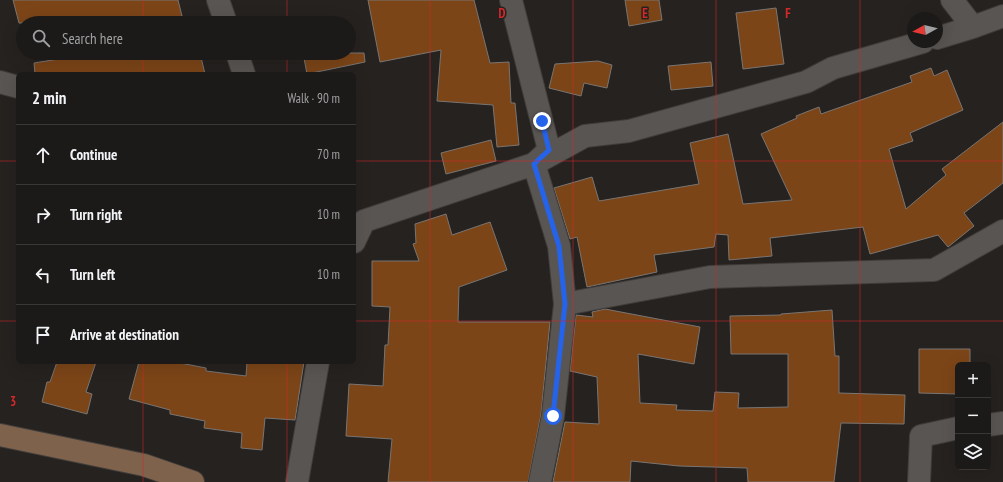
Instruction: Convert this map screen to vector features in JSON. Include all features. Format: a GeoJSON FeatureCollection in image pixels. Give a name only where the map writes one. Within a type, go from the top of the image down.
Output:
{"type":"FeatureCollection","features":[{"type":"Feature","properties":{"kind":"street"},"geometry":{"type":"LineString","coordinates":[[218,0],[224,16]]}},
{"type":"Feature","properties":{"kind":"street"},"geometry":{"type":"LineString","coordinates":[[511,0],[549,150],[534,164]]}},
{"type":"Feature","properties":{"kind":"street"},"geometry":{"type":"LineString","coordinates":[[952,0],[973,27]]}},
{"type":"Feature","properties":{"kind":"street"},"geometry":{"type":"LineString","coordinates":[[943,36],[1003,16]]}},
{"type":"Feature","properties":{"kind":"street"},"geometry":{"type":"LineString","coordinates":[[356,233],[359,220],[534,164],[585,136],[637,129],[806,82],[833,68],[907,47]]}},
{"type":"Feature","properties":{"kind":"street"},"geometry":{"type":"LineString","coordinates":[[239,60],[243,72]]}},
{"type":"Feature","properties":{"kind":"street"},"geometry":{"type":"LineString","coordinates":[[0,82],[16,86]]}},
{"type":"Feature","properties":{"kind":"street"},"geometry":{"type":"LineString","coordinates":[[534,164],[559,246],[565,304],[553,416],[540,482]]}},
{"type":"Feature","properties":{"kind":"street"},"geometry":{"type":"LineString","coordinates":[[565,304],[710,277],[934,270],[1003,231]]}},
{"type":"Feature","properties":{"kind":"street"},"geometry":{"type":"LineString","coordinates":[[297,482],[318,364]]}},
{"type":"Feature","properties":{"kind":"street"},"geometry":{"type":"LineString","coordinates":[[991,425],[1003,423]]}},
{"type":"Feature","properties":{"kind":"street"},"geometry":{"type":"LineString","coordinates":[[919,482],[921,436],[955,429]]}},
{"type":"Feature","properties":{"kind":"street"},"geometry":{"type":"LineString","coordinates":[[0,435],[144,465],[193,482]]}},
{"type":"Feature","properties":{"kind":"building"},"geometry":{"type":"Polygon","coordinates":[[[13,0],[178,0],[182,16],[17,16],[13,0]]]}},
{"type":"Feature","properties":{"kind":"building"},"geometry":{"type":"Polygon","coordinates":[[[368,0],[474,0],[490,63],[509,62],[511,103],[515,103],[519,145],[497,147],[493,105],[437,101],[441,50],[380,62],[368,0]]]}},
{"type":"Feature","properties":{"kind":"building"},"geometry":{"type":"Polygon","coordinates":[[[625,0],[659,0],[662,20],[629,26],[625,0]]]}},
{"type":"Feature","properties":{"kind":"building"},"geometry":{"type":"Polygon","coordinates":[[[776,8],[784,64],[743,69],[736,13],[776,8]]]}},
{"type":"Feature","properties":{"kind":"building"},"geometry":{"type":"Polygon","coordinates":[[[356,53],[364,53],[365,62],[317,72],[307,72],[304,60],[356,60],[356,53]]]}},
{"type":"Feature","properties":{"kind":"building"},"geometry":{"type":"Polygon","coordinates":[[[53,60],[202,60],[205,72],[35,72],[34,63],[53,60]]]}},
{"type":"Feature","properties":{"kind":"building"},"geometry":{"type":"Polygon","coordinates":[[[598,61],[612,65],[607,88],[584,83],[581,96],[549,88],[555,64],[598,61]]]}},
{"type":"Feature","properties":{"kind":"building"},"geometry":{"type":"Polygon","coordinates":[[[711,62],[713,86],[671,90],[668,66],[711,62]]]}},
{"type":"Feature","properties":{"kind":"building"},"geometry":{"type":"Polygon","coordinates":[[[931,68],[934,76],[947,70],[963,110],[910,133],[913,141],[889,149],[906,209],[946,175],[942,169],[1003,122],[1003,183],[964,213],[974,226],[948,247],[938,235],[870,254],[863,227],[770,238],[772,256],[729,260],[728,235],[716,234],[714,247],[654,255],[657,272],[587,287],[577,237],[570,239],[554,188],[592,177],[599,201],[699,184],[690,143],[728,134],[743,204],[792,200],[761,134],[797,118],[796,116],[819,107],[821,114],[912,82],[910,76],[931,68]]]}},
{"type":"Feature","properties":{"kind":"building"},"geometry":{"type":"Polygon","coordinates":[[[491,140],[496,161],[446,174],[441,153],[491,140]]]}},
{"type":"Feature","properties":{"kind":"building"},"geometry":{"type":"Polygon","coordinates":[[[446,214],[452,235],[490,222],[507,270],[459,287],[458,322],[550,322],[541,414],[528,482],[388,482],[392,439],[346,436],[349,384],[383,386],[385,345],[388,345],[390,307],[372,306],[372,261],[419,261],[413,244],[416,243],[415,224],[446,214]]]}},
{"type":"Feature","properties":{"kind":"building"},"geometry":{"type":"Polygon","coordinates":[[[605,309],[700,327],[694,364],[638,354],[640,403],[677,405],[676,410],[713,411],[715,392],[739,393],[738,408],[788,407],[788,354],[731,354],[730,316],[781,315],[832,310],[835,356],[839,356],[839,393],[905,395],[904,424],[841,423],[834,482],[748,482],[747,468],[679,466],[631,461],[630,482],[553,482],[565,422],[599,424],[597,377],[570,371],[576,315],[593,317],[592,312],[605,309]]]}},
{"type":"Feature","properties":{"kind":"building"},"geometry":{"type":"Polygon","coordinates":[[[919,349],[970,349],[970,362],[955,362],[955,394],[919,393],[919,349]]]}},
{"type":"Feature","properties":{"kind":"building"},"geometry":{"type":"Polygon","coordinates":[[[56,364],[95,364],[86,392],[92,394],[87,414],[42,402],[47,382],[50,382],[56,364]]]}},
{"type":"Feature","properties":{"kind":"building"},"geometry":{"type":"Polygon","coordinates":[[[138,364],[185,364],[206,368],[206,371],[246,376],[247,364],[304,364],[295,420],[265,418],[262,450],[241,448],[242,433],[204,428],[205,421],[170,414],[170,410],[129,399],[138,364]]]}},
{"type":"Feature","properties":{"kind":"route"},"geometry":{"type":"LineString","coordinates":[[542,121],[549,150],[534,164],[559,246],[565,304],[553,416]]}}]}
